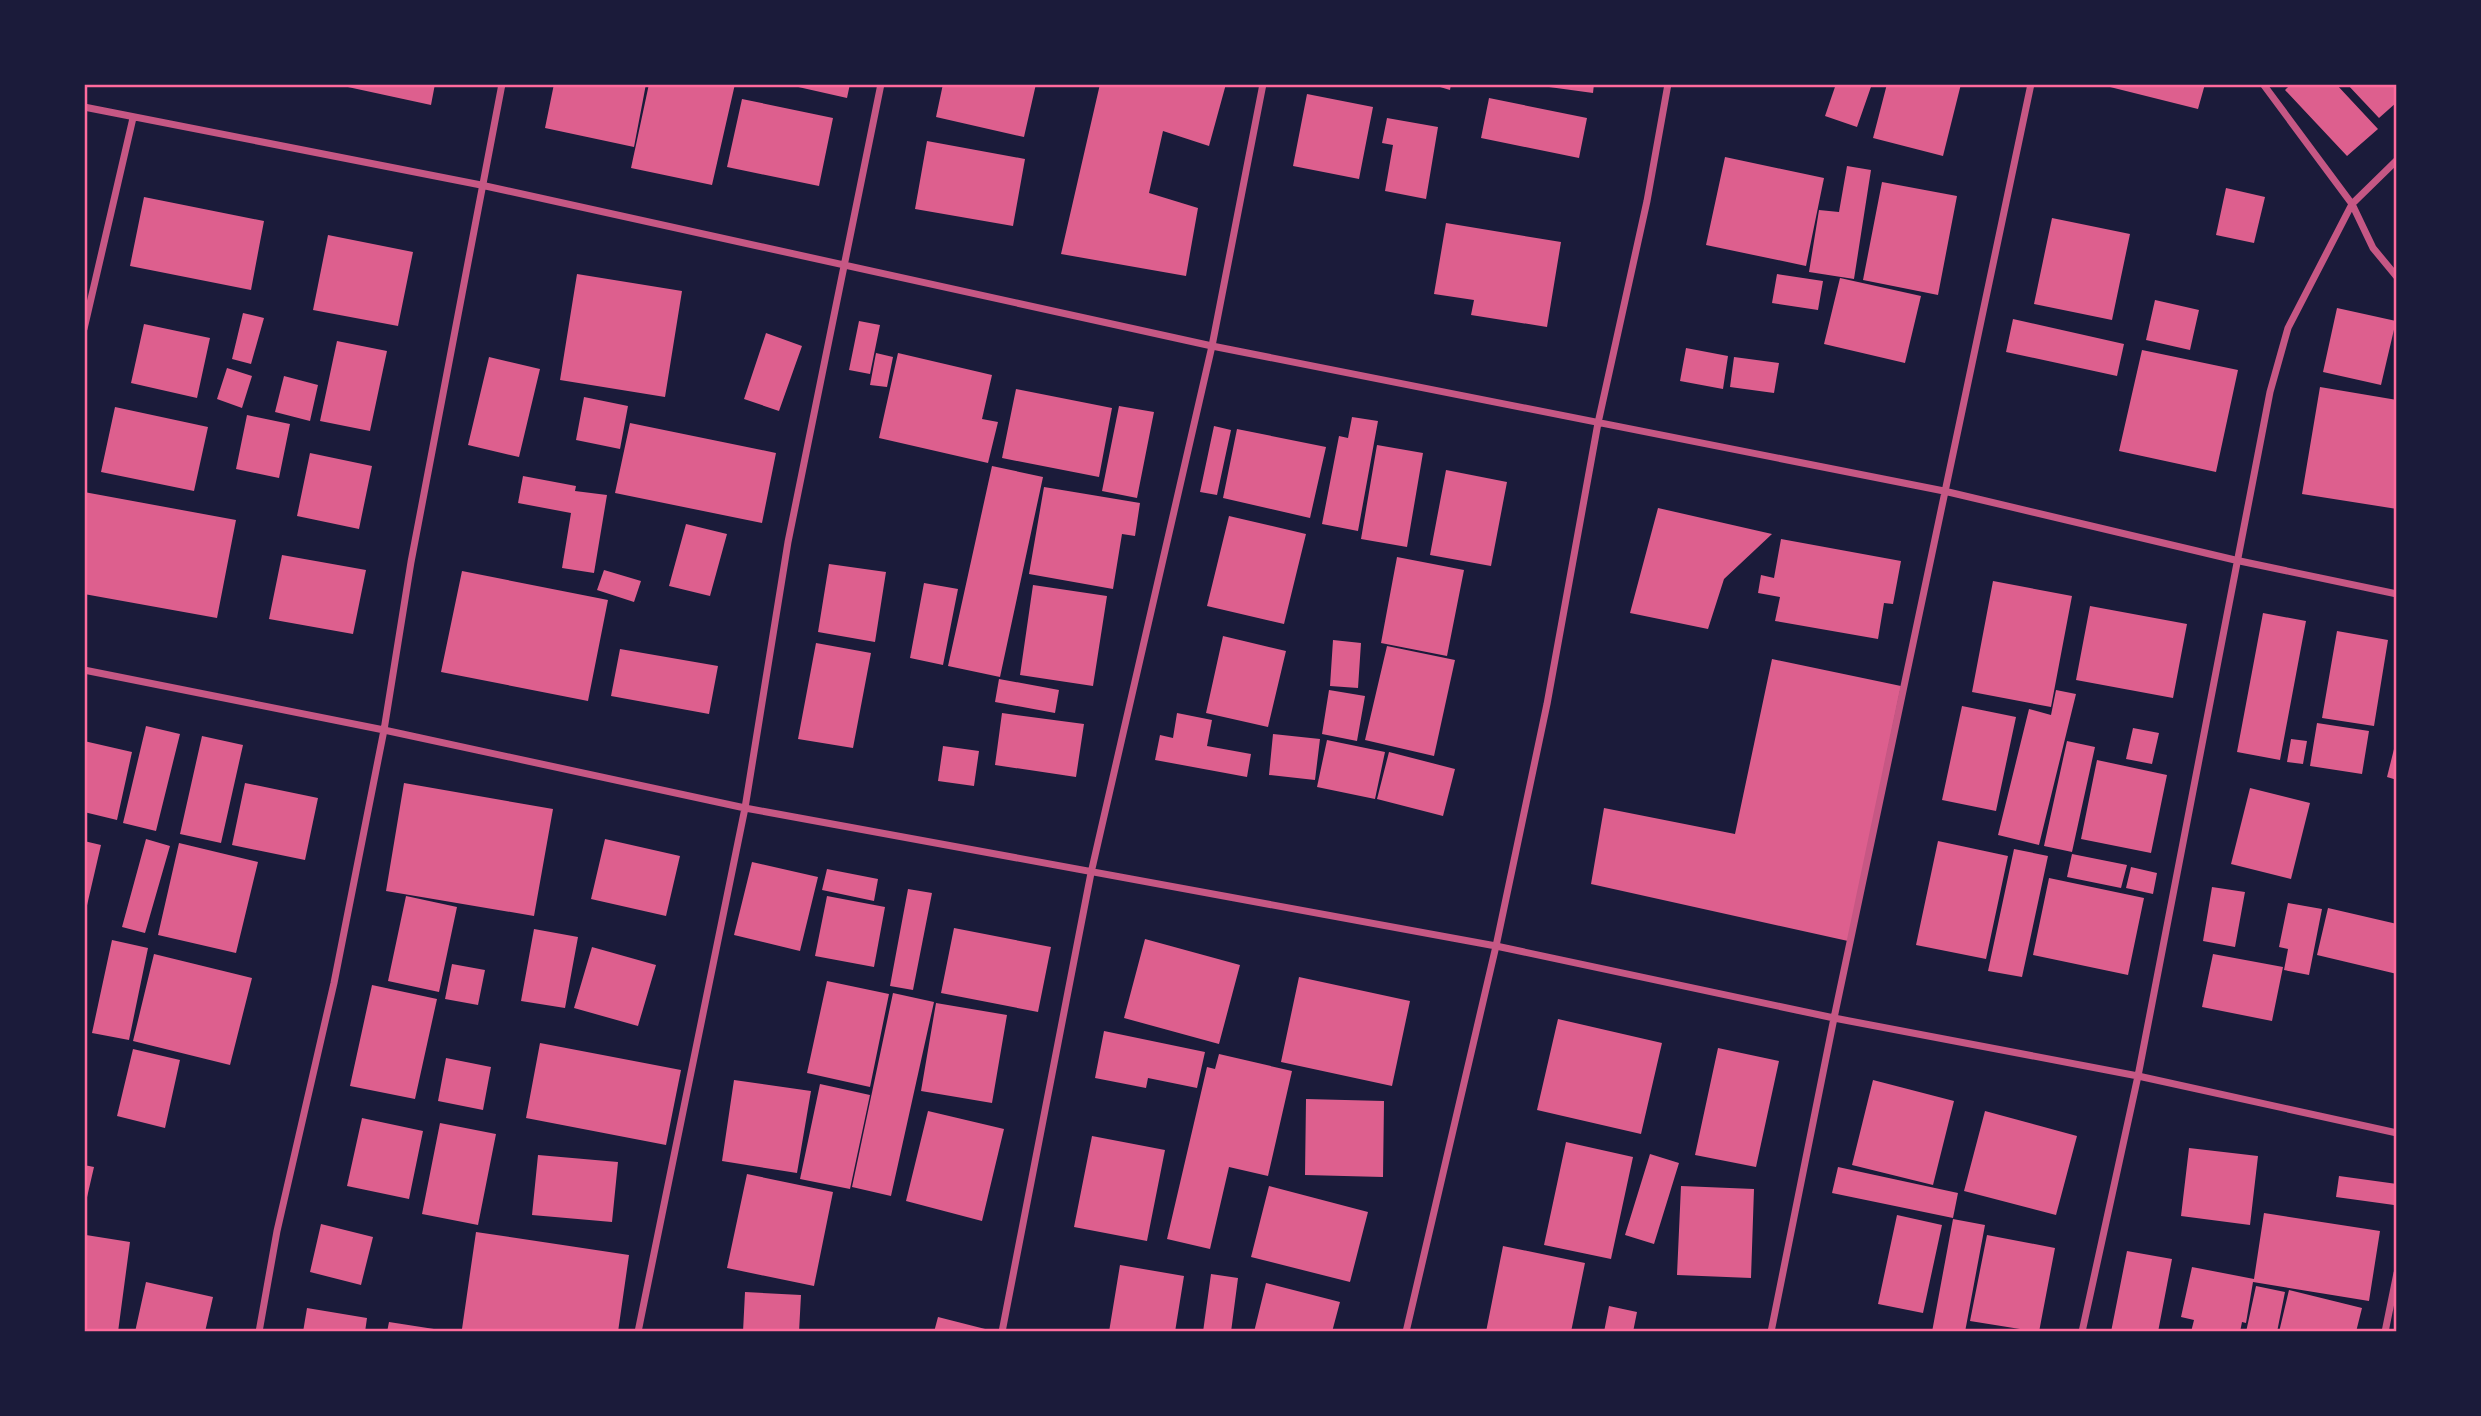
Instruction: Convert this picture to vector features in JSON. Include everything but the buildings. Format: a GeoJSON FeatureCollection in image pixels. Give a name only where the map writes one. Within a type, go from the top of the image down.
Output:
{"type":"FeatureCollection","features":[{"type":"Feature","properties":{"kind":"street"},"geometry":{"type":"LineString","coordinates":[[259,1332],[277,1231],[334,983],[384,730],[411,562],[502,84]]}},
{"type":"Feature","properties":{"kind":"street"},"geometry":{"type":"LineString","coordinates":[[638,1332],[745,808],[788,542],[842,265],[881,84]]}},
{"type":"Feature","properties":{"kind":"street"},"geometry":{"type":"LineString","coordinates":[[1002,1332],[1091,873],[1212,346],[1263,84]]}},
{"type":"Feature","properties":{"kind":"street"},"geometry":{"type":"LineString","coordinates":[[1406,1332],[1496,946],[1547,704],[1598,423],[1647,201],[1668,84]]}},
{"type":"Feature","properties":{"kind":"street"},"geometry":{"type":"LineString","coordinates":[[1771,1332],[1834,1018],[2031,84]]}},
{"type":"Feature","properties":{"kind":"street"},"geometry":{"type":"LineString","coordinates":[[2263,84],[2352,204],[2373,248],[2397,277]]}},
{"type":"Feature","properties":{"kind":"street"},"geometry":{"type":"LineString","coordinates":[[84,107],[481,185],[1212,346],[1944,491],[2235,560],[2397,594]]}},
{"type":"Feature","properties":{"kind":"street"},"geometry":{"type":"LineString","coordinates":[[84,329],[133,118]]}},
{"type":"Feature","properties":{"kind":"street"},"geometry":{"type":"LineString","coordinates":[[2082,1332],[2138,1076],[2235,560],[2270,392],[2288,328],[2352,204],[2397,160]]}},
{"type":"Feature","properties":{"kind":"street"},"geometry":{"type":"LineString","coordinates":[[84,670],[384,730],[745,808],[1496,946],[1834,1018],[2138,1076],[2397,1133]]}},
{"type":"Feature","properties":{"kind":"street"},"geometry":{"type":"LineString","coordinates":[[2385,1332],[2397,1273]]}}]}
